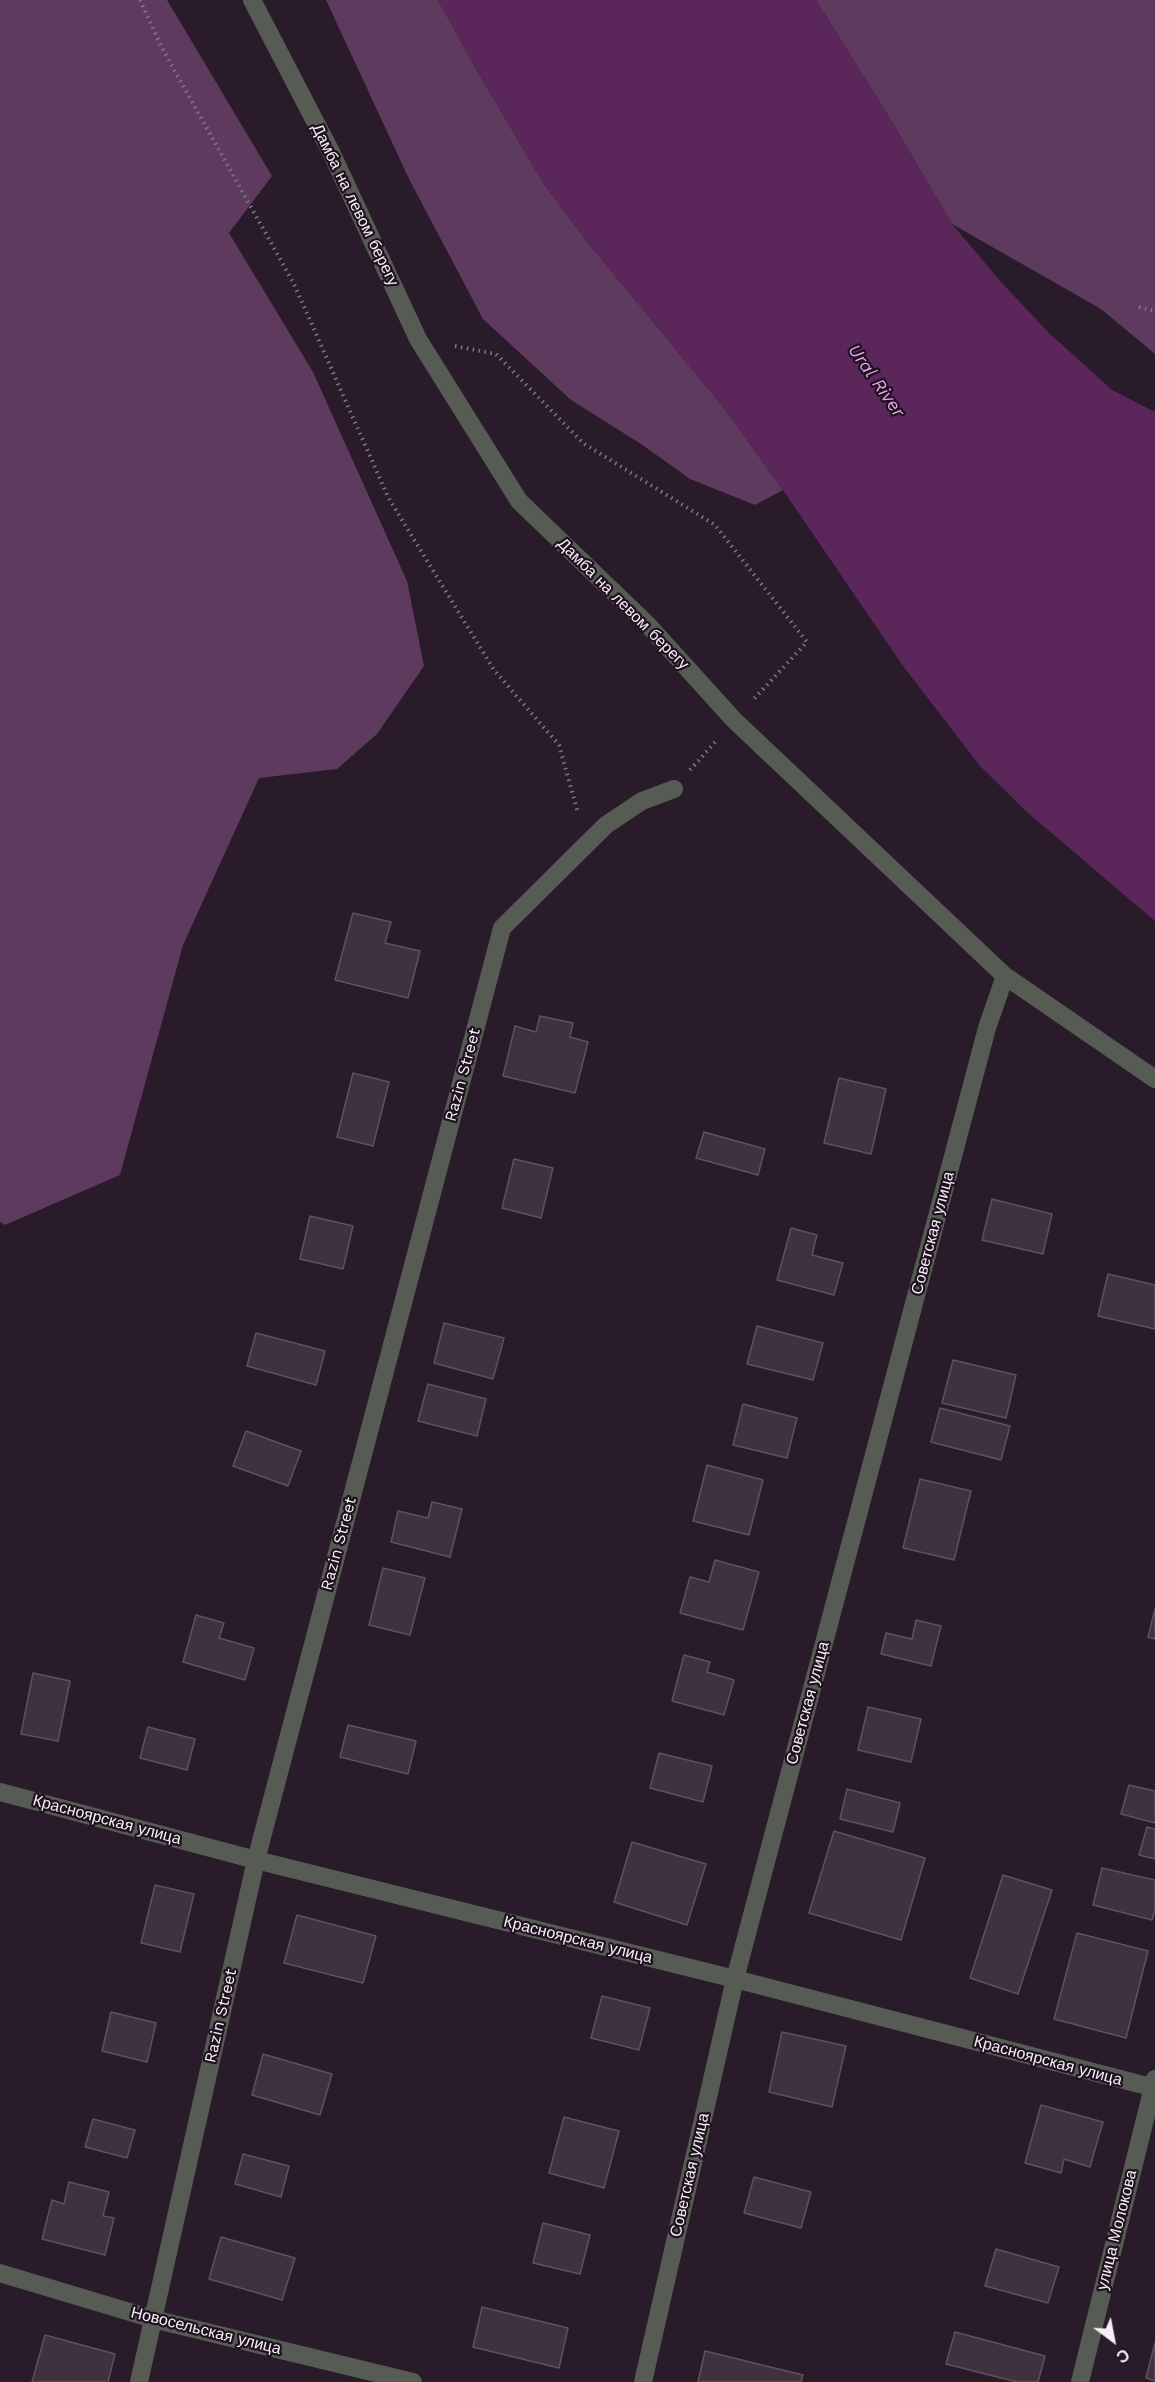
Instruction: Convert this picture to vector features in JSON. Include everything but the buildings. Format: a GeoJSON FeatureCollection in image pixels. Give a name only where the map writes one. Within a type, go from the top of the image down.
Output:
{"type":"FeatureCollection","features":[{"type":"Feature","properties":{"kind":"street","name":"Дамба на левом берегу"},"geometry":{"type":"LineString","coordinates":[[252,0],[331,152],[418,339],[519,501],[648,625],[735,720],[1005,976],[1155,1079]]}},
{"type":"Feature","properties":{"kind":"street","name":"Razin Street"},"geometry":{"type":"LineString","coordinates":[[139,2382],[256,1860],[502,928],[606,825],[642,801],[674,789]]}},
{"type":"Feature","properties":{"kind":"street","name":"Советская улица"},"geometry":{"type":"LineString","coordinates":[[643,2382],[735,1979],[987,1028],[1005,976]]}},
{"type":"Feature","properties":{"kind":"street","name":"Красноярская улица"},"geometry":{"type":"LineString","coordinates":[[0,1792],[256,1860],[1154,2085]]}},
{"type":"Feature","properties":{"kind":"street","name":"улица Молокова"},"geometry":{"type":"LineString","coordinates":[[1080,2382],[1154,2085]]}},
{"type":"Feature","properties":{"kind":"street","name":"Новосельская улица"},"geometry":{"type":"LineString","coordinates":[[0,2273],[153,2319],[413,2382]]}},
{"type":"Feature","properties":{"kind":"path"},"geometry":{"type":"LineString","coordinates":[[140,0],[162,48],[294,284],[388,498],[494,670],[559,745],[587,843]]}},
{"type":"Feature","properties":{"kind":"path"},"geometry":{"type":"LineString","coordinates":[[1139,307],[1155,311]]}},
{"type":"Feature","properties":{"kind":"path"},"geometry":{"type":"LineString","coordinates":[[418,339],[496,354],[583,443],[715,525],[807,642],[674,789]]}},
{"type":"Feature","properties":{"kind":"shaded area"},"geometry":{"type":"Polygon","coordinates":[[[0,0],[167,0],[272,176],[229,233],[313,372],[407,581],[424,666],[377,734],[337,769],[259,778],[183,945],[120,1175],[5,1225],[0,1222],[0,0]]]}},
{"type":"Feature","properties":{"kind":"shaded area"},"geometry":{"type":"Polygon","coordinates":[[[326,0],[438,0],[542,181],[589,244],[724,408],[783,490],[755,505],[690,479],[641,444],[571,400],[483,319],[409,179],[326,0]]]}},
{"type":"Feature","properties":{"kind":"shaded area"},"geometry":{"type":"Polygon","coordinates":[[[816,0],[1155,0],[1155,354],[1101,309],[952,224],[816,0]]]}},
{"type":"Feature","properties":{"kind":"water","name":"Ural River"},"geometry":{"type":"Polygon","coordinates":[[[438,0],[816,0],[952,224],[1001,282],[1049,333],[1112,390],[1155,412],[1155,921],[1028,813],[980,766],[903,666],[724,408],[589,244],[542,181],[438,0]]]}}]}
